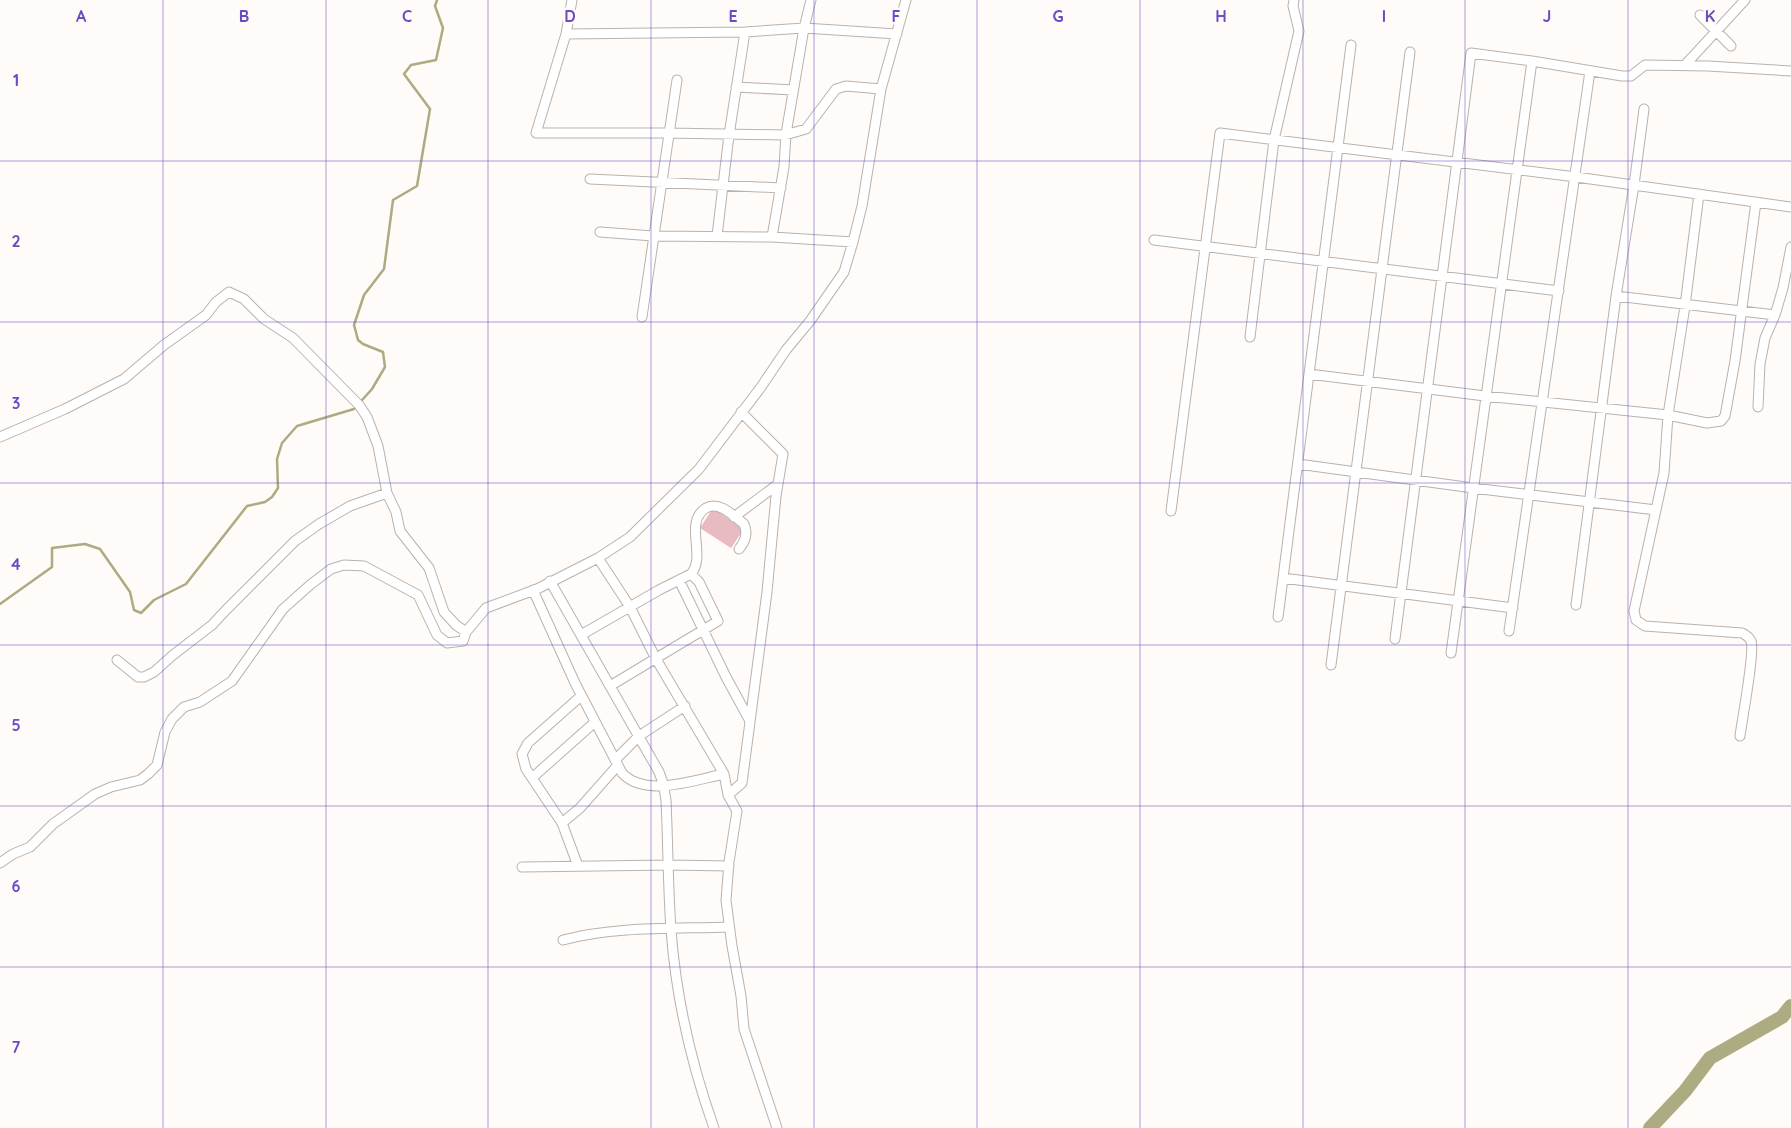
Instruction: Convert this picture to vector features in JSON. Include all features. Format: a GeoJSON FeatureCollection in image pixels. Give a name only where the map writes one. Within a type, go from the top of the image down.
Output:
{"type":"FeatureCollection","features":[{"type":"Feature","properties":{"kind":"street"},"geometry":{"type":"LineString","coordinates":[[572,0],[566,34],[536,133],[786,134],[806,129],[836,88],[846,86],[881,89]]}},
{"type":"Feature","properties":{"kind":"street"},"geometry":{"type":"LineString","coordinates":[[772,237],[781,188],[786,134],[793,90],[811,0]]}},
{"type":"Feature","properties":{"kind":"street"},"geometry":{"type":"LineString","coordinates":[[0,863],[13,854],[30,847],[53,824],[95,794],[110,787],[140,780],[148,774],[157,764],[165,732],[172,719],[184,707],[200,702],[232,681],[283,608],[331,569],[344,565],[364,566],[418,596],[438,635],[446,643],[463,642],[466,632],[486,608],[533,590],[598,558],[630,537],[699,469],[761,387],[786,350],[810,321],[844,272],[862,206],[881,89],[906,0]]}},
{"type":"Feature","properties":{"kind":"street"},"geometry":{"type":"LineString","coordinates":[[1250,337],[1274,140],[1299,31],[1293,6],[1294,0]]}},
{"type":"Feature","properties":{"kind":"street"},"geometry":{"type":"LineString","coordinates":[[1684,65],[1745,0]]}},
{"type":"Feature","properties":{"kind":"street"},"geometry":{"type":"LineString","coordinates":[[1700,15],[1731,46]]}},
{"type":"Feature","properties":{"kind":"street"},"geometry":{"type":"LineString","coordinates":[[566,34],[745,32],[804,28],[896,34]]}},
{"type":"Feature","properties":{"kind":"street"},"geometry":{"type":"LineString","coordinates":[[717,236],[729,135],[745,32]]}},
{"type":"Feature","properties":{"kind":"street"},"geometry":{"type":"LineString","coordinates":[[1278,617],[1351,45]]}},
{"type":"Feature","properties":{"kind":"street"},"geometry":{"type":"LineString","coordinates":[[1331,665],[1410,52]]}},
{"type":"Feature","properties":{"kind":"street"},"geometry":{"type":"LineString","coordinates":[[1395,639],[1471,53],[1628,76],[1645,65],[1684,65],[1791,71]]}},
{"type":"Feature","properties":{"kind":"street"},"geometry":{"type":"LineString","coordinates":[[1451,653],[1532,61]]}},
{"type":"Feature","properties":{"kind":"street"},"geometry":{"type":"LineString","coordinates":[[1509,631],[1590,71]]}},
{"type":"Feature","properties":{"kind":"street"},"geometry":{"type":"LineString","coordinates":[[642,317],[677,80]]}},
{"type":"Feature","properties":{"kind":"street"},"geometry":{"type":"LineString","coordinates":[[736,88],[793,90]]}},
{"type":"Feature","properties":{"kind":"street"},"geometry":{"type":"LineString","coordinates":[[1576,605],[1616,296],[1644,109]]}},
{"type":"Feature","properties":{"kind":"street"},"geometry":{"type":"LineString","coordinates":[[1171,511],[1220,133],[1516,169],[1791,207]]}},
{"type":"Feature","properties":{"kind":"street"},"geometry":{"type":"LineString","coordinates":[[590,179],[781,188]]}},
{"type":"Feature","properties":{"kind":"street"},"geometry":{"type":"LineString","coordinates":[[1699,194],[1685,306],[1668,415],[1664,472],[1634,611],[1636,620],[1645,626],[1742,633],[1747,635],[1751,640],[1752,654],[1740,736]]}},
{"type":"Feature","properties":{"kind":"street"},"geometry":{"type":"LineString","coordinates":[[1309,374],[1485,396],[1668,415],[1707,423],[1721,421],[1725,416],[1735,361],[1756,202]]}},
{"type":"Feature","properties":{"kind":"street"},"geometry":{"type":"LineString","coordinates":[[600,232],[653,236],[772,237],[853,242]]}},
{"type":"Feature","properties":{"kind":"street"},"geometry":{"type":"LineString","coordinates":[[1154,240],[1501,282],[1559,291]]}},
{"type":"Feature","properties":{"kind":"street"},"geometry":{"type":"LineString","coordinates":[[1758,407],[1760,364],[1765,338],[1775,315],[1783,288],[1791,247]]}},
{"type":"Feature","properties":{"kind":"street"},"geometry":{"type":"LineString","coordinates":[[0,437],[65,409],[124,379],[164,345],[206,315],[216,302],[229,292],[244,299],[264,319],[293,338],[357,402],[367,417],[378,446],[387,493],[396,512],[400,531],[429,568],[444,612],[456,625],[466,632]]}},
{"type":"Feature","properties":{"kind":"street"},"geometry":{"type":"LineString","coordinates":[[1616,296],[1685,306],[1775,315]]}},
{"type":"Feature","properties":{"kind":"street"},"geometry":{"type":"LineString","coordinates":[[728,795],[742,782],[783,454],[742,412]]}},
{"type":"Feature","properties":{"kind":"street"},"geometry":{"type":"LineString","coordinates":[[1298,464],[1473,488],[1656,510]]}},
{"type":"Feature","properties":{"kind":"street"},"geometry":{"type":"LineString","coordinates":[[734,517],[778,484]]}},
{"type":"Feature","properties":{"kind":"street"},"geometry":{"type":"LineString","coordinates":[[117,660],[138,677],[149,675],[212,626],[295,541],[350,506],[387,493]]}},
{"type":"Feature","properties":{"kind":"street"},"geometry":{"type":"LineString","coordinates":[[581,635],[691,574],[694,570],[698,547],[695,523],[700,514],[708,507],[714,505],[723,509],[744,524],[746,531],[745,539],[738,549]]}},
{"type":"Feature","properties":{"kind":"street"},"geometry":{"type":"LineString","coordinates":[[598,558],[630,607],[656,659],[724,774],[728,795],[737,811],[726,900],[729,927],[744,1029],[777,1128]]}},
{"type":"Feature","properties":{"kind":"street"},"geometry":{"type":"LineString","coordinates":[[610,686],[718,621],[699,582],[691,574]]}},
{"type":"Feature","properties":{"kind":"street"},"geometry":{"type":"LineString","coordinates":[[1284,578],[1513,608]]}},
{"type":"Feature","properties":{"kind":"street"},"geometry":{"type":"LineString","coordinates":[[680,580],[703,630],[750,721]]}},
{"type":"Feature","properties":{"kind":"street"},"geometry":{"type":"LineString","coordinates":[[550,581],[639,736],[659,772],[664,786],[671,929],[676,972],[696,1076],[714,1128]]}},
{"type":"Feature","properties":{"kind":"street"},"geometry":{"type":"LineString","coordinates":[[533,590],[582,696],[626,778],[636,784],[664,786],[724,774]]}},
{"type":"Feature","properties":{"kind":"street"},"geometry":{"type":"LineString","coordinates":[[578,866],[562,823],[532,778],[522,758],[523,750],[528,743],[582,696]]}},
{"type":"Feature","properties":{"kind":"street"},"geometry":{"type":"LineString","coordinates":[[562,823],[580,808],[639,736],[685,706]]}},
{"type":"Feature","properties":{"kind":"street"},"geometry":{"type":"LineString","coordinates":[[532,778],[595,722]]}},
{"type":"Feature","properties":{"kind":"street"},"geometry":{"type":"LineString","coordinates":[[522,868],[669,865],[729,866]]}},
{"type":"Feature","properties":{"kind":"street"},"geometry":{"type":"LineString","coordinates":[[563,940],[604,932],[729,927]]}},
{"type":"Feature","properties":{"kind":"shaded area"},"geometry":{"type":"Polygon","coordinates":[[[713,508],[744,529],[731,548],[700,528],[713,508]]]}},
{"type":"Feature","properties":{"kind":"waterway"},"geometry":{"type":"LineString","coordinates":[[0,604],[52,567],[52,548],[85,544],[100,549],[130,592],[134,610],[141,613],[154,600],[186,584],[247,506],[265,502],[272,497],[278,488],[277,459],[282,443],[297,426],[354,409],[372,389],[385,367],[383,352],[358,340],[354,325],[364,295],[384,269],[393,200],[417,186],[430,109],[404,74],[411,65],[436,60],[443,28],[435,6],[437,0]]}},
{"type":"Feature","properties":{"kind":"waterway"},"geometry":{"type":"LineString","coordinates":[[1650,1128],[1685,1091],[1710,1058],[1782,1017],[1791,1006]]}}]}
